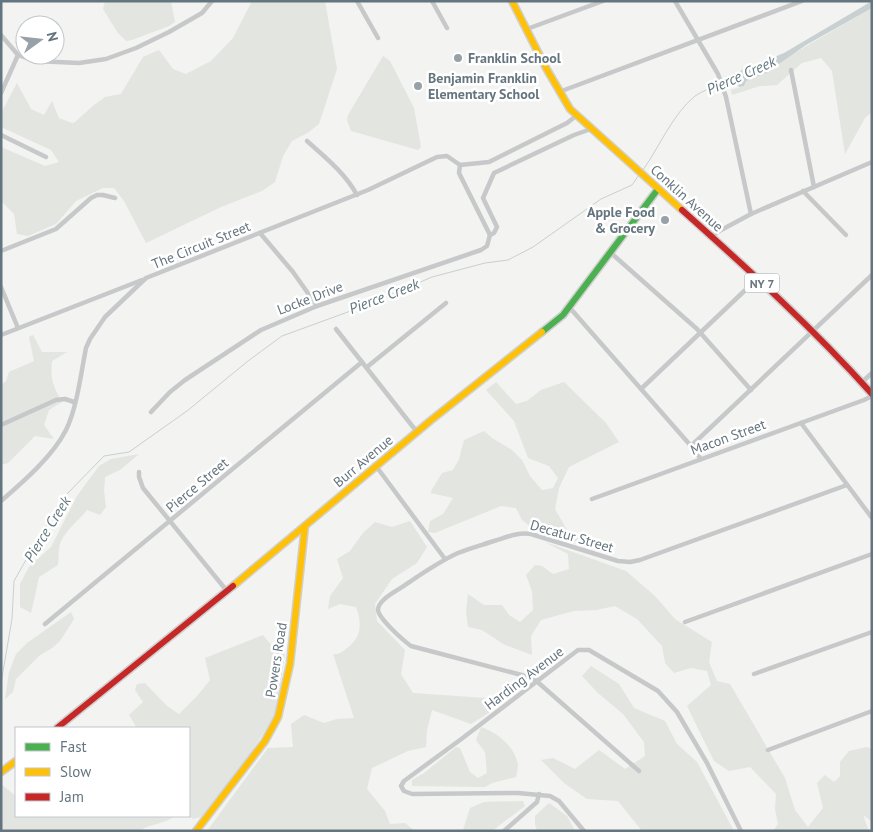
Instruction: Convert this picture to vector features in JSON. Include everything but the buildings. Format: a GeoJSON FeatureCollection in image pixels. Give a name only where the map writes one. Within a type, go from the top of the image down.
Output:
{"type":"FeatureCollection","features":[{"type":"Feature","properties":{"kind":"street"},"geometry":{"type":"LineString","coordinates":[[65,62],[78,63],[106,59],[136,48],[185,24],[202,13],[212,1]]}},
{"type":"Feature","properties":{"kind":"street"},"geometry":{"type":"LineString","coordinates":[[357,1],[378,38]]}},
{"type":"Feature","properties":{"kind":"street"},"geometry":{"type":"LineString","coordinates":[[432,1],[447,28]]}},
{"type":"Feature","properties":{"kind":"street"},"geometry":{"type":"LineString","coordinates":[[527,29],[603,1]]}},
{"type":"Feature","properties":{"kind":"street"},"geometry":{"type":"LineString","coordinates":[[675,1],[725,92],[751,214]]}},
{"type":"Feature","properties":{"kind":"street"},"geometry":{"type":"LineString","coordinates":[[559,92],[802,1]]}},
{"type":"Feature","properties":{"kind":"street","name":"Conklin Avenue"},"geometry":{"type":"LineString","coordinates":[[513,2],[559,92],[576,116],[758,278],[813,331],[872,395]]}},
{"type":"Feature","properties":{"kind":"street"},"geometry":{"type":"LineString","coordinates":[[1,35],[15,51]]}},
{"type":"Feature","properties":{"kind":"street"},"geometry":{"type":"LineString","coordinates":[[1,93],[15,62]]}},
{"type":"Feature","properties":{"kind":"street"},"geometry":{"type":"LineString","coordinates":[[791,70],[814,187]]}},
{"type":"Feature","properties":{"kind":"street"},"geometry":{"type":"LineString","coordinates":[[576,116],[567,123],[489,162],[460,165],[459,173],[490,235],[497,228],[483,198],[494,173],[591,129]]}},
{"type":"Feature","properties":{"kind":"street"},"geometry":{"type":"LineString","coordinates":[[1,135],[46,157]]}},
{"type":"Feature","properties":{"kind":"street"},"geometry":{"type":"LineString","coordinates":[[307,141],[341,172],[357,194]]}},
{"type":"Feature","properties":{"kind":"street","name":"The Circuit Street"},"geometry":{"type":"LineString","coordinates":[[1,501],[55,447],[67,428],[90,339],[105,317],[146,278],[357,194],[437,157],[447,156],[460,165]]}},
{"type":"Feature","properties":{"kind":"street"},"geometry":{"type":"LineString","coordinates":[[489,162],[494,173]]}},
{"type":"Feature","properties":{"kind":"street"},"geometry":{"type":"LineString","coordinates":[[710,236],[751,214],[872,162]]}},
{"type":"Feature","properties":{"kind":"street","name":"Burr Avenue"},"geometry":{"type":"LineString","coordinates":[[58,727],[227,591],[376,466],[541,334],[570,308],[658,189]]}},
{"type":"Feature","properties":{"kind":"street"},"geometry":{"type":"LineString","coordinates":[[803,192],[846,235]]}},
{"type":"Feature","properties":{"kind":"street"},"geometry":{"type":"LineString","coordinates":[[1,250],[56,229],[96,195],[114,198]]}},
{"type":"Feature","properties":{"kind":"street"},"geometry":{"type":"LineString","coordinates":[[472,200],[483,198]]}},
{"type":"Feature","properties":{"kind":"street"},"geometry":{"type":"LineString","coordinates":[[260,234],[284,261],[317,306]]}},
{"type":"Feature","properties":{"kind":"street","name":"Locke Drive"},"geometry":{"type":"LineString","coordinates":[[151,412],[170,392],[185,380],[250,336],[273,324],[317,306],[476,252],[487,246],[490,235]]}},
{"type":"Feature","properties":{"kind":"street"},"geometry":{"type":"LineString","coordinates":[[611,253],[700,332],[751,390]]}},
{"type":"Feature","properties":{"kind":"street"},"geometry":{"type":"LineString","coordinates":[[691,446],[872,275]]}},
{"type":"Feature","properties":{"kind":"street"},"geometry":{"type":"LineString","coordinates":[[1,336],[146,278]]}},
{"type":"Feature","properties":{"kind":"street"},"geometry":{"type":"LineString","coordinates":[[641,389],[758,278]]}},
{"type":"Feature","properties":{"kind":"street"},"geometry":{"type":"LineString","coordinates":[[1,287],[18,328]]}},
{"type":"Feature","properties":{"kind":"street"},"geometry":{"type":"LineString","coordinates":[[366,367],[446,303]]}},
{"type":"Feature","properties":{"kind":"street"},"geometry":{"type":"LineString","coordinates":[[570,308],[701,459]]}},
{"type":"Feature","properties":{"kind":"street"},"geometry":{"type":"LineString","coordinates":[[336,329],[418,432]]}},
{"type":"Feature","properties":{"kind":"street","name":"Pierce Street"},"geometry":{"type":"LineString","coordinates":[[45,624],[362,362]]}},
{"type":"Feature","properties":{"kind":"street"},"geometry":{"type":"LineString","coordinates":[[862,382],[872,373]]}},
{"type":"Feature","properties":{"kind":"street","name":"Macon Street"},"geometry":{"type":"LineString","coordinates":[[592,499],[864,400],[872,395]]}},
{"type":"Feature","properties":{"kind":"street"},"geometry":{"type":"LineString","coordinates":[[1,425],[56,400],[65,398],[74,402]]}},
{"type":"Feature","properties":{"kind":"street"},"geometry":{"type":"LineString","coordinates":[[800,423],[872,518]]}},
{"type":"Feature","properties":{"kind":"street"},"geometry":{"type":"LineString","coordinates":[[376,466],[445,559]]}},
{"type":"Feature","properties":{"kind":"street"},"geometry":{"type":"LineString","coordinates":[[139,472],[143,488],[227,591]]}},
{"type":"Feature","properties":{"kind":"street","name":"Decatur Street"},"geometry":{"type":"LineString","coordinates":[[639,771],[533,678],[412,646],[404,641],[381,616],[378,609],[382,602],[445,559],[523,533],[618,561],[630,562],[847,485]]}},
{"type":"Feature","properties":{"kind":"street","name":"Powers Road"},"geometry":{"type":"LineString","coordinates":[[196,831],[265,741],[278,717],[290,664],[305,526]]}},
{"type":"Feature","properties":{"kind":"street"},"geometry":{"type":"LineString","coordinates":[[685,622],[872,554]]}},
{"type":"Feature","properties":{"kind":"street"},"geometry":{"type":"LineString","coordinates":[[754,674],[872,632]]}},
{"type":"Feature","properties":{"kind":"street","name":"Harding Avenue"},"geometry":{"type":"LineString","coordinates":[[539,794],[412,794],[404,791],[401,786],[404,781],[538,682],[578,650],[582,649],[594,653],[658,691],[685,723],[741,831]]}},
{"type":"Feature","properties":{"kind":"street"},"geometry":{"type":"LineString","coordinates":[[768,750],[872,711]]}},
{"type":"Feature","properties":{"kind":"street"},"geometry":{"type":"LineString","coordinates":[[1,772],[15,762]]}},
{"type":"Feature","properties":{"kind":"street"},"geometry":{"type":"LineString","coordinates":[[504,831],[537,802],[539,794],[550,796],[559,801],[584,831]]}},
{"type":"Feature","properties":{"kind":"shaded area"},"geometry":{"type":"Polygon","coordinates":[[[105,1],[171,1],[175,22],[169,26],[126,41],[118,33],[103,9],[105,1]]]}},
{"type":"Feature","properties":{"kind":"shaded area"},"geometry":{"type":"Polygon","coordinates":[[[252,1],[325,1],[337,69],[319,124],[292,141],[283,156],[275,182],[262,191],[221,207],[146,243],[124,201],[114,188],[103,188],[76,201],[56,224],[28,236],[17,234],[14,214],[1,201],[1,147],[45,166],[59,162],[51,150],[1,127],[1,113],[17,83],[31,109],[44,115],[52,101],[59,118],[72,123],[75,122],[105,97],[121,94],[143,57],[159,50],[173,69],[186,74],[211,61],[233,38],[252,1]]]}},
{"type":"Feature","properties":{"kind":"shaded area"},"geometry":{"type":"Polygon","coordinates":[[[872,8],[872,112],[865,118],[845,154],[832,71],[821,58],[802,63],[777,85],[760,86],[732,95],[731,90],[744,86],[746,81],[872,8]]]}},
{"type":"Feature","properties":{"kind":"shaded area"},"geometry":{"type":"Polygon","coordinates":[[[383,56],[390,61],[414,108],[421,147],[418,150],[351,131],[347,120],[348,115],[383,56]]]}},
{"type":"Feature","properties":{"kind":"shaded area"},"geometry":{"type":"Polygon","coordinates":[[[33,335],[42,352],[67,352],[52,361],[51,373],[53,382],[62,402],[49,410],[44,425],[54,439],[35,436],[8,463],[1,465],[1,385],[6,381],[9,372],[34,361],[29,337],[33,335]]]}},
{"type":"Feature","properties":{"kind":"shaded area"},"geometry":{"type":"Polygon","coordinates":[[[496,382],[516,404],[527,401],[541,390],[564,382],[606,423],[619,442],[569,467],[559,488],[555,509],[567,530],[594,547],[531,527],[522,520],[516,508],[501,506],[435,533],[428,532],[430,521],[443,514],[453,498],[431,493],[431,491],[442,473],[453,470],[459,459],[464,440],[484,431],[512,450],[522,460],[530,476],[542,490],[553,488],[558,478],[549,466],[528,458],[514,421],[486,390],[496,382]]]}},
{"type":"Feature","properties":{"kind":"shaded area"},"geometry":{"type":"Polygon","coordinates":[[[139,454],[120,470],[105,477],[106,507],[100,515],[87,510],[70,529],[60,543],[58,565],[39,577],[31,613],[20,607],[20,584],[29,567],[51,547],[77,496],[99,466],[111,459],[139,454]]]}},
{"type":"Feature","properties":{"kind":"shaded area"},"geometry":{"type":"Polygon","coordinates":[[[410,521],[427,547],[417,563],[392,579],[375,604],[377,621],[405,650],[401,674],[413,693],[486,698],[490,712],[471,724],[432,710],[427,730],[426,747],[408,751],[372,768],[367,789],[385,811],[390,824],[405,823],[415,831],[207,831],[268,748],[293,747],[291,724],[304,715],[324,723],[337,719],[354,718],[333,654],[342,652],[352,644],[358,634],[360,624],[356,607],[340,604],[328,609],[330,596],[343,578],[337,559],[350,551],[363,533],[375,522],[392,527],[410,521]]]}},
{"type":"Feature","properties":{"kind":"shaded area"},"geometry":{"type":"Polygon","coordinates":[[[545,542],[626,571],[655,596],[675,619],[712,642],[709,662],[717,681],[730,684],[785,778],[795,810],[808,827],[823,808],[817,783],[825,775],[834,782],[840,776],[840,762],[849,751],[867,747],[872,749],[872,822],[863,815],[869,831],[773,831],[778,824],[775,809],[776,794],[750,767],[729,771],[714,761],[687,706],[711,685],[707,671],[691,668],[674,673],[665,663],[662,646],[637,619],[615,606],[596,610],[574,611],[541,620],[531,636],[532,655],[505,645],[482,630],[468,627],[466,611],[468,594],[484,605],[502,605],[509,615],[520,622],[533,610],[532,591],[526,575],[535,565],[542,566],[553,574],[569,569],[568,554],[545,542]]]}},
{"type":"Feature","properties":{"kind":"shaded area"},"geometry":{"type":"Polygon","coordinates":[[[71,612],[74,619],[60,641],[39,656],[16,679],[13,692],[5,699],[9,672],[16,654],[27,643],[71,612]]]}},
{"type":"Feature","properties":{"kind":"shaded area"},"geometry":{"type":"Polygon","coordinates":[[[263,635],[272,646],[285,654],[277,710],[271,722],[243,764],[201,817],[193,819],[190,817],[190,727],[136,727],[129,715],[143,702],[135,690],[137,684],[145,683],[167,706],[179,714],[210,680],[205,658],[263,635]]]}},
{"type":"Feature","properties":{"kind":"shaded area"},"geometry":{"type":"Polygon","coordinates":[[[591,666],[619,684],[634,708],[665,721],[677,744],[697,762],[734,831],[642,831],[618,801],[587,799],[564,783],[541,760],[553,758],[575,769],[599,750],[625,769],[645,756],[644,742],[623,714],[598,693],[582,676],[591,666]]]}},
{"type":"Feature","properties":{"kind":"shaded area"},"geometry":{"type":"Polygon","coordinates":[[[481,727],[499,737],[513,751],[518,764],[516,777],[492,783],[485,787],[412,786],[412,780],[424,773],[456,747],[460,748],[470,772],[478,778],[487,773],[485,752],[476,740],[481,727]]]}},
{"type":"Feature","properties":{"kind":"shaded area"},"geometry":{"type":"Polygon","coordinates":[[[1,784],[15,795],[15,817],[173,817],[139,831],[3,831],[1,826],[1,784]]]}},
{"type":"Feature","properties":{"kind":"shaded area"},"geometry":{"type":"Polygon","coordinates":[[[523,801],[525,806],[492,831],[460,831],[463,830],[470,808],[484,802],[523,801]]]}},
{"type":"Feature","properties":{"kind":"shaded area"},"geometry":{"type":"Polygon","coordinates":[[[549,803],[567,816],[575,831],[537,831],[535,816],[549,803]]]}},
{"type":"Feature","properties":{"kind":"water"},"geometry":{"type":"Polygon","coordinates":[[[872,1],[872,8],[806,45],[766,73],[746,81],[744,86],[739,87],[736,82],[728,85],[725,77],[741,71],[744,67],[751,67],[784,53],[872,1]]]}},
{"type":"Feature","properties":{"kind":"waterway","name":"Pierce Creek"},"geometry":{"type":"LineString","coordinates":[[643,170],[673,121],[687,104],[698,94],[720,84]]}},
{"type":"Feature","properties":{"kind":"waterway","name":"Pierce Creek"},"geometry":{"type":"LineString","coordinates":[[1,683],[12,619],[14,581],[65,496],[104,456],[129,452],[187,411],[282,336],[367,305],[432,277],[485,263],[508,260],[533,247],[601,199],[632,185],[639,175]]}},
{"type":"Feature","properties":{"kind":"traffic: fast"},"geometry":{"type":"LineString","coordinates":[[542,332],[563,315],[658,189]]}},
{"type":"Feature","properties":{"kind":"traffic: slow"},"geometry":{"type":"LineString","coordinates":[[512,1],[546,68],[570,109],[682,210]]}},
{"type":"Feature","properties":{"kind":"traffic: slow"},"geometry":{"type":"LineString","coordinates":[[233,586],[430,421],[542,332]]}},
{"type":"Feature","properties":{"kind":"traffic: slow"},"geometry":{"type":"LineString","coordinates":[[196,831],[265,741],[278,717],[290,664],[305,526]]}},
{"type":"Feature","properties":{"kind":"traffic: slow"},"geometry":{"type":"LineString","coordinates":[[1,772],[15,762]]}},
{"type":"Feature","properties":{"kind":"traffic: jam"},"geometry":{"type":"LineString","coordinates":[[682,210],[803,322],[872,394]]}},
{"type":"Feature","properties":{"kind":"traffic: jam"},"geometry":{"type":"LineString","coordinates":[[58,727],[233,586]]}},
{"type":"Feature","properties":{"kind":"place","name":"Franklin School"},"geometry":{"type":"Point","coordinates":[458,58]}},
{"type":"Feature","properties":{"kind":"place","name":"Benjamin Franklin Elementary School"},"geometry":{"type":"Point","coordinates":[418,86]}},
{"type":"Feature","properties":{"kind":"place","name":"Apple Food & Grocery"},"geometry":{"type":"Point","coordinates":[665,220]}}]}
